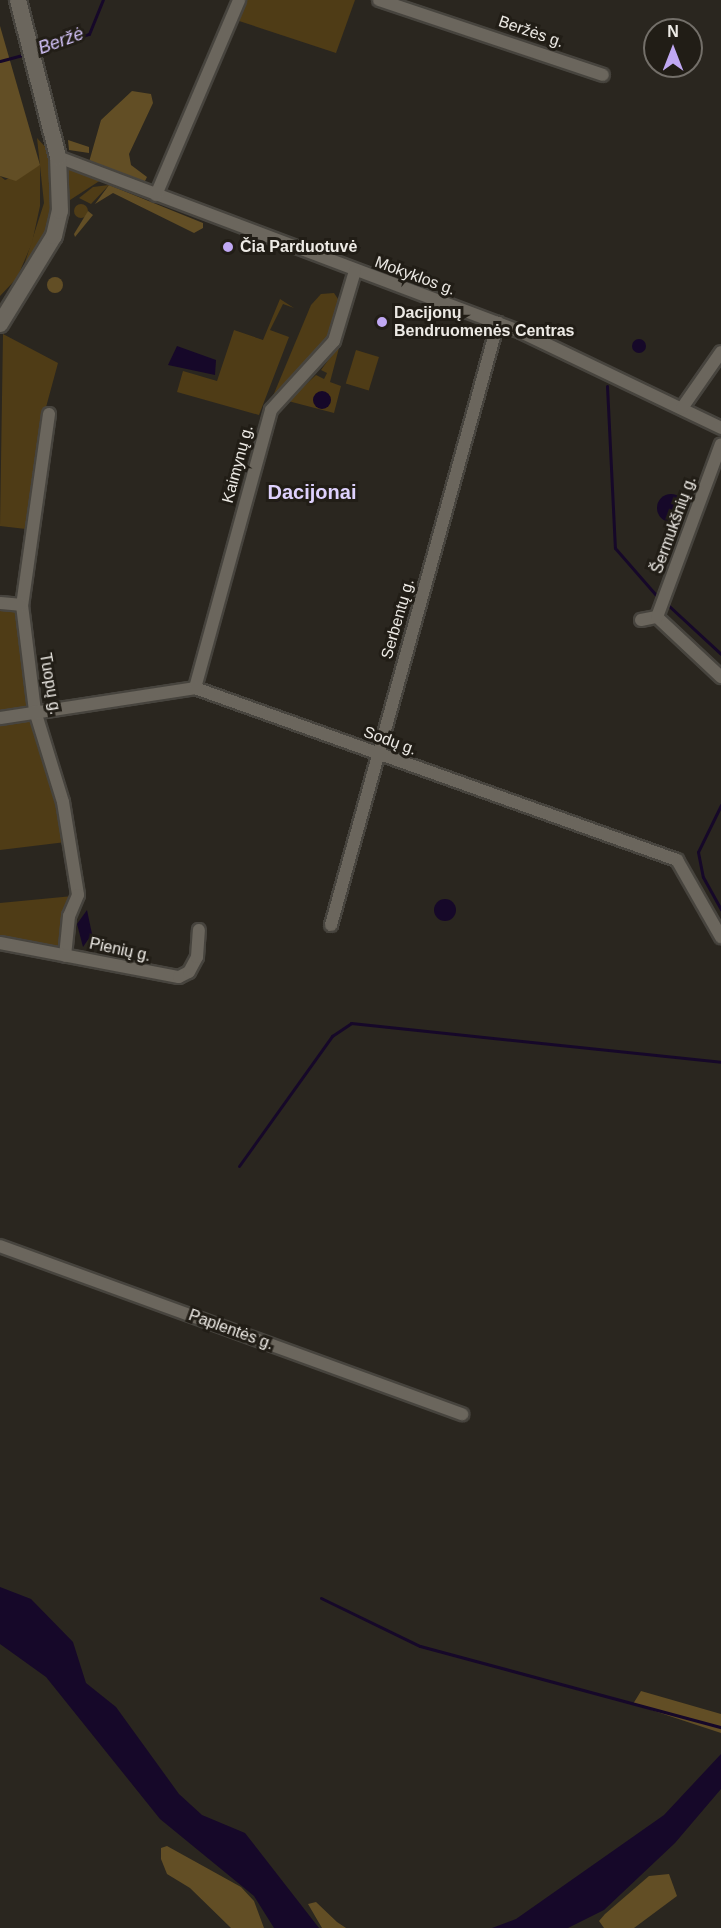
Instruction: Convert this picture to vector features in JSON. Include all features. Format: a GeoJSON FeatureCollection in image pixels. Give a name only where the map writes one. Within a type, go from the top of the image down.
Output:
{"type":"FeatureCollection","features":[{"type":"Feature","properties":{"kind":"main road"},"geometry":{"type":"LineString","coordinates":[[0,324],[54,236],[60,211],[58,157],[18,0]]}},
{"type":"Feature","properties":{"kind":"street"},"geometry":{"type":"LineString","coordinates":[[156,195],[239,0]]}},
{"type":"Feature","properties":{"kind":"street","name":"Beržės g."},"geometry":{"type":"LineString","coordinates":[[379,0],[603,75]]}},
{"type":"Feature","properties":{"kind":"street","name":"Mokyklos g."},"geometry":{"type":"LineString","coordinates":[[58,157],[355,271],[498,323],[721,428]]}},
{"type":"Feature","properties":{"kind":"street","name":"Kaimynų g."},"geometry":{"type":"LineString","coordinates":[[195,688],[271,410],[334,341],[355,271]]}},
{"type":"Feature","properties":{"kind":"street","name":"Serbentų g."},"geometry":{"type":"LineString","coordinates":[[331,925],[498,323]]}},
{"type":"Feature","properties":{"kind":"street"},"geometry":{"type":"LineString","coordinates":[[682,408],[721,352]]}},
{"type":"Feature","properties":{"kind":"street","name":"Tuopų g."},"geometry":{"type":"LineString","coordinates":[[49,414],[22,605],[35,711],[63,802],[78,895],[69,916],[65,956]]}},
{"type":"Feature","properties":{"kind":"street","name":"Šermukšnių g."},"geometry":{"type":"LineString","coordinates":[[657,617],[721,444]]}},
{"type":"Feature","properties":{"kind":"street"},"geometry":{"type":"LineString","coordinates":[[0,603],[22,605]]}},
{"type":"Feature","properties":{"kind":"street"},"geometry":{"type":"LineString","coordinates":[[641,620],[657,617],[721,677]]}},
{"type":"Feature","properties":{"kind":"street","name":"Sodų g."},"geometry":{"type":"LineString","coordinates":[[0,717],[195,688],[677,860],[721,937]]}},
{"type":"Feature","properties":{"kind":"street","name":"Pienių g."},"geometry":{"type":"LineString","coordinates":[[0,943],[179,977],[189,972],[196,957],[199,930]]}},
{"type":"Feature","properties":{"kind":"street","name":"Paplentės g."},"geometry":{"type":"LineString","coordinates":[[0,1246],[462,1414]]}},
{"type":"Feature","properties":{"kind":"shaded area"},"geometry":{"type":"Polygon","coordinates":[[[246,0],[355,0],[336,53],[233,19],[246,0]]]}},
{"type":"Feature","properties":{"kind":"shaded area"},"geometry":{"type":"Polygon","coordinates":[[[0,26],[40,165],[16,181],[0,176],[0,26]]]}},
{"type":"Feature","properties":{"kind":"shaded area"},"geometry":{"type":"Polygon","coordinates":[[[132,91],[151,94],[153,103],[129,154],[131,165],[147,177],[144,183],[89,162],[101,120],[132,91]]]}},
{"type":"Feature","properties":{"kind":"shaded area"},"geometry":{"type":"Polygon","coordinates":[[[37,138],[49,151],[53,204],[44,240],[20,278],[44,203],[37,138]]]}},
{"type":"Feature","properties":{"kind":"shaded area"},"geometry":{"type":"Polygon","coordinates":[[[68,140],[89,147],[89,153],[69,150],[68,140]]]}},
{"type":"Feature","properties":{"kind":"shaded area"},"geometry":{"type":"Polygon","coordinates":[[[40,165],[40,206],[32,243],[17,278],[0,296],[0,176],[5,180],[40,165]]]}},
{"type":"Feature","properties":{"kind":"shaded area"},"geometry":{"type":"Polygon","coordinates":[[[66,166],[101,180],[70,200],[66,166]]]}},
{"type":"Feature","properties":{"kind":"shaded area"},"geometry":{"type":"Polygon","coordinates":[[[109,185],[91,204],[79,198],[93,187],[109,185]]]}},
{"type":"Feature","properties":{"kind":"shaded area"},"geometry":{"type":"Polygon","coordinates":[[[109,185],[203,223],[203,228],[194,233],[113,193],[95,204],[109,185]]]}},
{"type":"Feature","properties":{"kind":"shaded area"},"geometry":{"type":"Polygon","coordinates":[[[78,204],[84,204],[88,211],[84,218],[78,218],[74,214],[74,208],[78,204]]]}},
{"type":"Feature","properties":{"kind":"shaded area"},"geometry":{"type":"Polygon","coordinates":[[[88,211],[93,215],[75,237],[74,234],[88,211]]]}},
{"type":"Feature","properties":{"kind":"shaded area"},"geometry":{"type":"Polygon","coordinates":[[[55,277],[61,279],[63,285],[61,291],[55,293],[49,291],[47,285],[49,279],[55,277]]]}},
{"type":"Feature","properties":{"kind":"shaded area"},"geometry":{"type":"Polygon","coordinates":[[[334,293],[340,302],[329,339],[273,396],[311,305],[321,294],[334,293]]]}},
{"type":"Feature","properties":{"kind":"shaded area"},"geometry":{"type":"Polygon","coordinates":[[[280,299],[294,308],[283,304],[270,330],[289,337],[259,415],[177,392],[183,371],[217,381],[234,330],[263,340],[280,299]]]}},
{"type":"Feature","properties":{"kind":"shaded area"},"geometry":{"type":"Polygon","coordinates":[[[3,334],[58,363],[39,433],[26,529],[0,526],[3,334]]]}},
{"type":"Feature","properties":{"kind":"shaded area"},"geometry":{"type":"Polygon","coordinates":[[[636,339],[642,339],[646,346],[642,353],[636,353],[632,349],[632,343],[636,339]]]}},
{"type":"Feature","properties":{"kind":"shaded area"},"geometry":{"type":"Polygon","coordinates":[[[340,344],[330,382],[341,386],[334,413],[288,401],[316,375],[324,379],[327,373],[321,370],[340,344]]]}},
{"type":"Feature","properties":{"kind":"shaded area"},"geometry":{"type":"Polygon","coordinates":[[[177,346],[216,360],[215,375],[168,365],[177,346]]]}},
{"type":"Feature","properties":{"kind":"shaded area"},"geometry":{"type":"Polygon","coordinates":[[[356,350],[379,357],[369,390],[346,383],[356,350]]]}},
{"type":"Feature","properties":{"kind":"shaded area"},"geometry":{"type":"Polygon","coordinates":[[[322,391],[328,394],[331,400],[328,406],[322,409],[316,406],[313,400],[316,394],[322,391]]]}},
{"type":"Feature","properties":{"kind":"shaded area"},"geometry":{"type":"Polygon","coordinates":[[[275,484],[281,487],[284,493],[281,499],[275,502],[269,499],[266,493],[269,487],[275,484]]]}},
{"type":"Feature","properties":{"kind":"shaded area"},"geometry":{"type":"Polygon","coordinates":[[[671,494],[681,498],[685,508],[681,518],[671,522],[661,518],[657,508],[661,498],[671,494]]]}},
{"type":"Feature","properties":{"kind":"shaded area"},"geometry":{"type":"Polygon","coordinates":[[[0,599],[14,600],[29,707],[0,713],[0,599]]]}},
{"type":"Feature","properties":{"kind":"shaded area"},"geometry":{"type":"Polygon","coordinates":[[[32,717],[66,842],[0,850],[0,723],[32,717]]]}},
{"type":"Feature","properties":{"kind":"shaded area"},"geometry":{"type":"Polygon","coordinates":[[[73,896],[62,952],[0,940],[0,903],[73,896]]]}},
{"type":"Feature","properties":{"kind":"shaded area"},"geometry":{"type":"Polygon","coordinates":[[[445,899],[453,902],[456,910],[453,918],[445,921],[437,918],[434,910],[437,902],[445,899]]]}},
{"type":"Feature","properties":{"kind":"shaded area"},"geometry":{"type":"Polygon","coordinates":[[[87,910],[92,934],[83,947],[77,924],[87,910]]]}},
{"type":"Feature","properties":{"kind":"shaded area"},"geometry":{"type":"Polygon","coordinates":[[[0,1587],[31,1599],[73,1642],[86,1683],[116,1707],[179,1794],[202,1815],[245,1833],[319,1928],[274,1928],[254,1896],[160,1819],[46,1677],[0,1644],[0,1587]]]}},
{"type":"Feature","properties":{"kind":"shaded area"},"geometry":{"type":"Polygon","coordinates":[[[641,1691],[721,1714],[721,1733],[633,1704],[641,1691]]]}},
{"type":"Feature","properties":{"kind":"shaded area"},"geometry":{"type":"Polygon","coordinates":[[[721,1754],[721,1789],[675,1843],[604,1910],[568,1928],[492,1928],[516,1919],[664,1815],[721,1754]]]}},
{"type":"Feature","properties":{"kind":"shaded area"},"geometry":{"type":"Polygon","coordinates":[[[167,1846],[241,1887],[254,1901],[264,1928],[231,1928],[190,1888],[167,1874],[161,1859],[161,1848],[167,1846]]]}},
{"type":"Feature","properties":{"kind":"shaded area"},"geometry":{"type":"Polygon","coordinates":[[[669,1874],[677,1896],[634,1928],[604,1928],[599,1921],[605,1914],[649,1876],[669,1874]]]}},
{"type":"Feature","properties":{"kind":"shaded area"},"geometry":{"type":"Polygon","coordinates":[[[316,1902],[346,1928],[322,1928],[308,1904],[316,1902]]]}},
{"type":"Feature","properties":{"kind":"waterway","name":"Beržė"},"geometry":{"type":"LineString","coordinates":[[36,52],[89,34],[103,0]]}},
{"type":"Feature","properties":{"kind":"waterway","name":"Beržė"},"geometry":{"type":"LineString","coordinates":[[0,61],[27,54]]}},
{"type":"Feature","properties":{"kind":"waterway"},"geometry":{"type":"LineString","coordinates":[[607,386],[615,548],[656,595]]}},
{"type":"Feature","properties":{"kind":"waterway"},"geometry":{"type":"LineString","coordinates":[[668,605],[721,654]]}},
{"type":"Feature","properties":{"kind":"waterway"},"geometry":{"type":"LineString","coordinates":[[721,805],[698,852],[703,877],[721,909]]}},
{"type":"Feature","properties":{"kind":"waterway"},"geometry":{"type":"LineString","coordinates":[[239,1166],[332,1036],[351,1023],[721,1062]]}},
{"type":"Feature","properties":{"kind":"waterway"},"geometry":{"type":"LineString","coordinates":[[321,1598],[420,1646],[721,1727]]}},
{"type":"Feature","properties":{"kind":"place","name":"Čia Parduotuvė"},"geometry":{"type":"Point","coordinates":[228,247]}},
{"type":"Feature","properties":{"kind":"place","name":"Dacijonų Bendruomenės Centras"},"geometry":{"type":"Point","coordinates":[382,322]}},
{"type":"Feature","properties":{"kind":"district","name":"Dacijonai"},"geometry":{"type":"Point","coordinates":[312,492]}}]}
